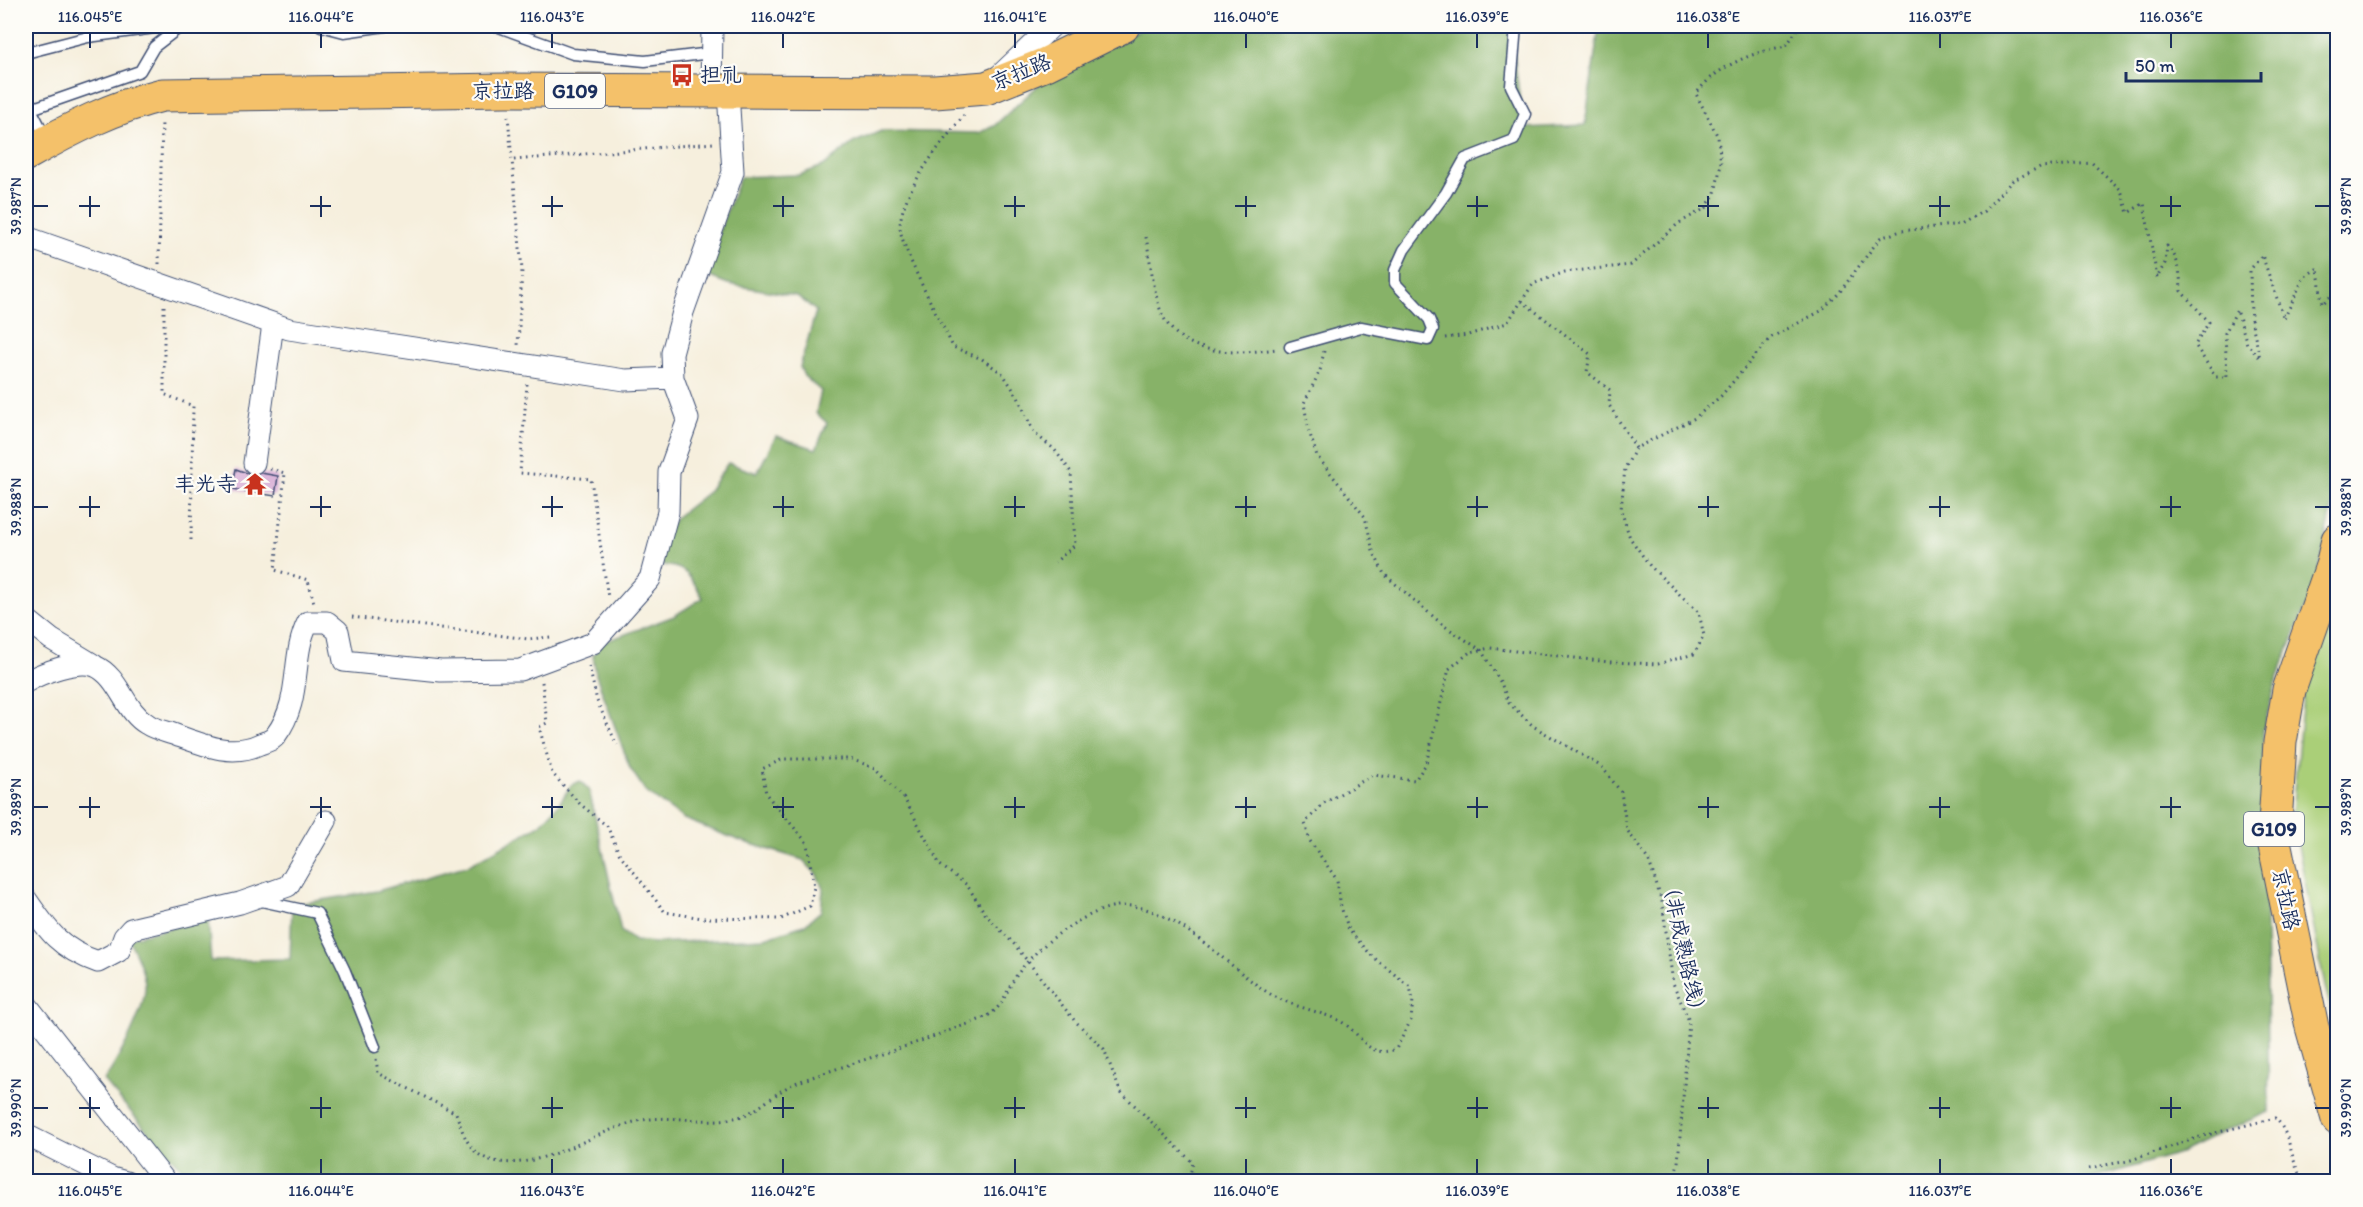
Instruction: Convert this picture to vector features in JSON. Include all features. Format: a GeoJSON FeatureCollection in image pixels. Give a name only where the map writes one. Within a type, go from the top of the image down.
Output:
{"type":"FeatureCollection","features":[{"type":"Feature","properties":{"kind":"highway","name":"京拉路"},"geometry":{"type":"LineString","coordinates":[[37,148],[122,107],[162,95],[505,90],[935,92],[986,88],[1046,64],[1123,26]]}},
{"type":"Feature","properties":{"kind":"highway","name":"京拉路"},"geometry":{"type":"LineString","coordinates":[[2337,540],[2332,566],[2289,690],[2280,742],[2274,841],[2312,1026],[2337,1119]]}},
{"type":"Feature","properties":{"kind":"street"},"geometry":{"type":"LineString","coordinates":[[26,619],[51,639],[110,677],[129,705],[146,724],[218,750],[249,750],[275,738],[290,709],[298,676],[302,634],[308,622],[321,622],[339,631],[344,661],[441,671],[520,670],[593,644],[650,579],[668,512],[669,472],[688,419],[673,378],[672,353],[683,312],[734,172],[711,53],[712,26]]}},
{"type":"Feature","properties":{"kind":"street"},"geometry":{"type":"LineString","coordinates":[[986,88],[1052,26]]}},
{"type":"Feature","properties":{"kind":"street"},"geometry":{"type":"LineString","coordinates":[[26,237],[289,329],[626,380],[673,378]]}},
{"type":"Feature","properties":{"kind":"street"},"geometry":{"type":"LineString","coordinates":[[254,463],[273,324]]}},
{"type":"Feature","properties":{"kind":"street"},"geometry":{"type":"LineString","coordinates":[[26,682],[53,668],[94,665]]}},
{"type":"Feature","properties":{"kind":"street"},"geometry":{"type":"LineString","coordinates":[[26,899],[45,926],[73,953],[98,962],[119,951],[124,937],[131,929],[251,899],[288,886],[326,821]]}},
{"type":"Feature","properties":{"kind":"street"},"geometry":{"type":"LineString","coordinates":[[26,1004],[166,1182]]}},
{"type":"Feature","properties":{"kind":"street"},"geometry":{"type":"LineString","coordinates":[[26,1134],[112,1178],[126,1182]]}},
{"type":"Feature","properties":{"kind":"lane"},"geometry":{"type":"LineString","coordinates":[[26,53],[88,37],[155,27],[201,26]]}},
{"type":"Feature","properties":{"kind":"lane"},"geometry":{"type":"LineString","coordinates":[[321,26],[344,32],[385,26]]}},
{"type":"Feature","properties":{"kind":"lane"},"geometry":{"type":"LineString","coordinates":[[496,26],[573,54],[645,61],[711,53]]}},
{"type":"Feature","properties":{"kind":"lane"},"geometry":{"type":"LineString","coordinates":[[1290,347],[1361,327],[1428,340],[1433,329],[1429,319],[1403,295],[1395,283],[1395,270],[1404,250],[1446,194],[1465,159],[1514,140],[1525,114],[1511,86],[1516,26]]}},
{"type":"Feature","properties":{"kind":"lane"},"geometry":{"type":"LineString","coordinates":[[37,148],[31,109],[140,71],[154,47],[180,27]]}},
{"type":"Feature","properties":{"kind":"lane"},"geometry":{"type":"LineString","coordinates":[[251,899],[317,913],[345,971],[375,1047]]}},
{"type":"Feature","properties":{"kind":"path"},"geometry":{"type":"LineString","coordinates":[[1428,340],[1468,335],[1507,323],[1533,284],[1565,272],[1631,265],[1679,223],[1706,208],[1715,193],[1721,164],[1718,137],[1696,94],[1707,79],[1724,69],[1760,50],[1786,46],[1797,30],[1794,26]]}},
{"type":"Feature","properties":{"kind":"path"},"geometry":{"type":"LineString","coordinates":[[986,88],[917,182],[905,202],[900,227],[912,262],[953,347],[982,359],[1003,374],[1018,397],[1034,433],[1053,449],[1071,472],[1075,545],[1055,562]]}},
{"type":"Feature","properties":{"kind":"path"},"geometry":{"type":"LineString","coordinates":[[505,90],[522,270],[523,364],[520,473],[591,479],[609,609],[640,591]]}},
{"type":"Feature","properties":{"kind":"path"},"geometry":{"type":"LineString","coordinates":[[162,95],[159,272],[164,285],[164,394],[193,406],[191,541]]}},
{"type":"Feature","properties":{"kind":"path"},"geometry":{"type":"LineString","coordinates":[[513,160],[730,142]]}},
{"type":"Feature","properties":{"kind":"path"},"geometry":{"type":"LineString","coordinates":[[375,1047],[378,1073],[456,1113],[467,1144],[478,1156],[496,1161],[520,1163],[586,1142],[621,1125],[649,1118],[714,1121],[745,1115],[795,1083],[891,1054],[990,1015],[1002,1002],[1017,974],[1045,945],[1081,920],[1110,908],[1136,906],[1160,914],[1270,994],[1299,1008],[1339,1020],[1373,1051],[1382,1054],[1396,1049],[1411,1020],[1413,1000],[1410,987],[1372,956],[1349,930],[1341,908],[1337,880],[1310,841],[1305,823],[1324,802],[1373,775],[1415,780],[1426,764],[1449,669],[1470,652],[1490,648],[1608,662],[1658,664],[1694,654],[1704,636],[1699,613],[1650,566],[1630,538],[1621,510],[1625,468],[1636,448],[1695,418],[1721,396],[1770,338],[1821,311],[1839,293],[1880,238],[1901,231],[1961,224],[1984,211],[2012,181],[2040,167],[2092,163],[2121,190],[2128,213],[2144,203],[2157,278],[2165,263],[2167,246],[2174,253],[2180,271],[2181,291],[2209,322],[2195,345],[2216,377],[2227,377],[2225,333],[2237,310],[2247,344],[2260,358],[2251,319],[2250,270],[2262,255],[2284,319],[2304,277],[2318,268],[2322,304],[2337,290]]}},
{"type":"Feature","properties":{"kind":"path"},"geometry":{"type":"LineString","coordinates":[[1146,237],[1162,314],[1180,339],[1211,351],[1246,353],[1290,347]]}},
{"type":"Feature","properties":{"kind":"path"},"geometry":{"type":"LineString","coordinates":[[1522,301],[1590,354],[1587,372],[1610,390],[1610,405],[1636,448]]}},
{"type":"Feature","properties":{"kind":"path"},"geometry":{"type":"LineString","coordinates":[[1327,335],[1320,371],[1304,403],[1308,428],[1317,456],[1365,517],[1373,551],[1383,574],[1443,625],[1481,650]]}},
{"type":"Feature","properties":{"kind":"path"},"geometry":{"type":"LineString","coordinates":[[254,463],[285,473],[275,570],[308,580],[321,622],[335,615],[529,639],[552,637]]}},
{"type":"Feature","properties":{"kind":"path"},"geometry":{"type":"LineString","coordinates":[[585,646],[597,701],[617,745]]}},
{"type":"Feature","properties":{"kind":"path","name":"（非成熟路线）"},"geometry":{"type":"LineString","coordinates":[[1481,650],[1501,683],[1509,703],[1533,726],[1602,767],[1621,792],[1627,830],[1649,861],[1662,902],[1673,983],[1689,1021],[1678,1163],[1673,1182]]}},
{"type":"Feature","properties":{"kind":"path"},"geometry":{"type":"LineString","coordinates":[[539,663],[547,723],[539,727],[552,773],[580,804],[608,826],[619,853],[665,912],[702,918],[781,920],[810,906],[814,887],[807,843],[766,794],[762,769],[783,759],[850,759],[876,768],[904,798],[940,865],[968,885],[986,915],[1014,944],[1074,1020],[1104,1049],[1120,1090],[1193,1163],[1188,1182]]}},
{"type":"Feature","properties":{"kind":"path"},"geometry":{"type":"LineString","coordinates":[[2089,1167],[2128,1161],[2203,1136],[2274,1118],[2282,1125],[2304,1182]]}},
{"type":"Feature","properties":{"kind":"green space"},"geometry":{"type":"Polygon","coordinates":[[[1149,26],[1511,26],[1523,128],[1585,125],[1599,26],[2337,26],[2337,485],[2318,576],[2277,679],[2263,730],[2269,1112],[2180,1153],[2081,1182],[195,1182],[161,1147],[104,1081],[131,1033],[145,993],[142,970],[128,938],[208,919],[211,961],[290,959],[292,905],[377,891],[469,865],[540,825],[559,804],[571,785],[580,781],[589,790],[621,931],[635,941],[654,943],[765,938],[804,925],[821,911],[823,889],[817,875],[803,860],[738,840],[684,819],[646,792],[630,768],[596,675],[593,656],[601,643],[674,616],[703,598],[683,570],[649,564],[675,518],[708,492],[728,463],[757,473],[776,436],[816,449],[827,423],[816,413],[821,391],[804,376],[800,367],[816,311],[797,296],[728,284],[702,274],[740,177],[799,175],[823,166],[853,143],[881,131],[978,133],[994,126],[1046,78],[1086,52],[1149,26]]]}},
{"type":"Feature","properties":{"kind":"green space"},"geometry":{"type":"Polygon","coordinates":[[[2337,584],[2337,1032],[2325,986],[2292,814],[2305,676],[2337,584]]]}},
{"type":"Feature","properties":{"kind":"building","name":"丰光寺"},"geometry":{"type":"Polygon","coordinates":[[[236,469],[252,475],[261,473],[278,476],[275,496],[232,489],[236,469]]]}},
{"type":"Feature","properties":{"kind":"waterway"},"geometry":{"type":"LineString","coordinates":[[716,27],[806,29],[886,26]]}},
{"type":"Feature","properties":{"kind":"place","name":"担礼"},"geometry":{"type":"Point","coordinates":[682,75]}},
{"type":"Feature","properties":{"kind":"place","name":"丰光寺"},"geometry":{"type":"Point","coordinates":[255,484]}}]}
